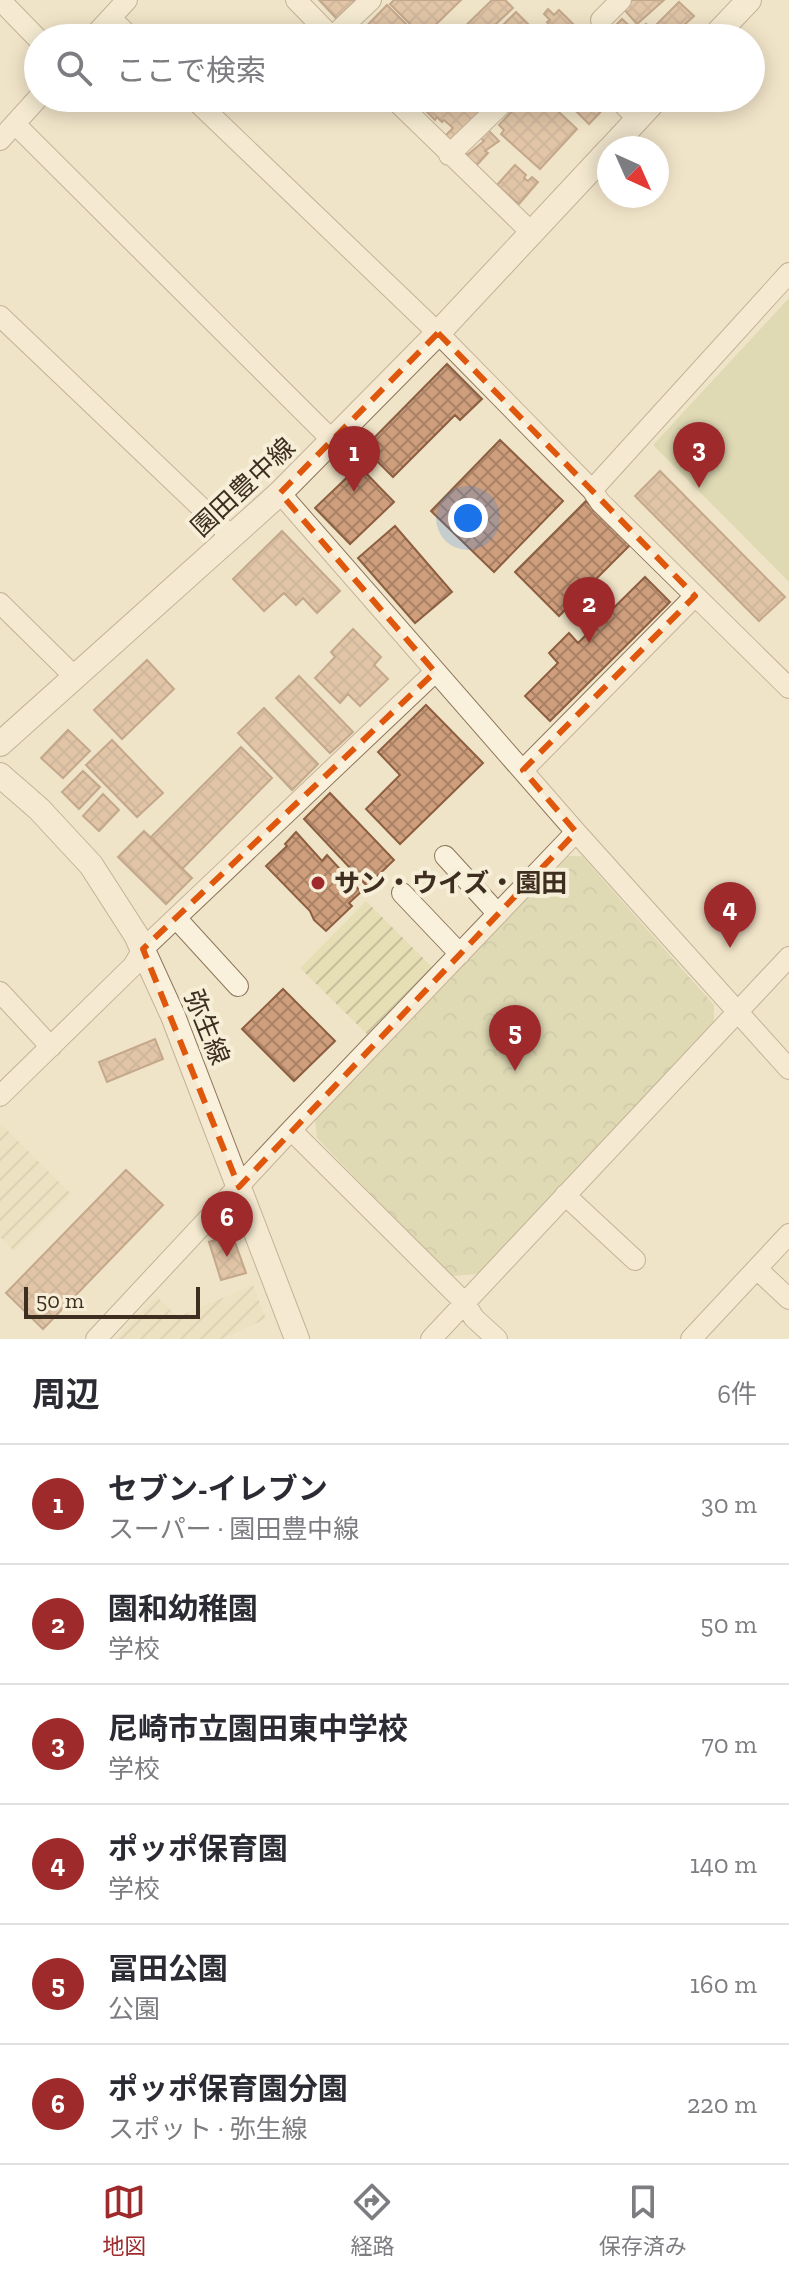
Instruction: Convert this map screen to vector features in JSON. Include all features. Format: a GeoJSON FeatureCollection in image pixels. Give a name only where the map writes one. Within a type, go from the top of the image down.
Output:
{"type":"FeatureCollection","features":[{"type":"Feature","properties":{"kind":"street"},"geometry":{"type":"LineString","coordinates":[[0,0],[24,25]]}},
{"type":"Feature","properties":{"kind":"street"},"geometry":{"type":"LineString","coordinates":[[105,24],[127,0]]}},
{"type":"Feature","properties":{"kind":"street"},"geometry":{"type":"LineString","coordinates":[[296,0],[319,24]]}},
{"type":"Feature","properties":{"kind":"street"},"geometry":{"type":"LineString","coordinates":[[347,24],[371,0]]}},
{"type":"Feature","properties":{"kind":"street"},"geometry":{"type":"LineString","coordinates":[[601,20],[621,0]]}},
{"type":"Feature","properties":{"kind":"street"},"geometry":{"type":"LineString","coordinates":[[726,24],[749,0]]}},
{"type":"Feature","properties":{"kind":"street"},"geometry":{"type":"LineString","coordinates":[[111,18],[117,24]]}},
{"type":"Feature","properties":{"kind":"street"},"geometry":{"type":"LineString","coordinates":[[0,140],[26,112]]}},
{"type":"Feature","properties":{"kind":"street"},"geometry":{"type":"LineString","coordinates":[[208,112],[438,333],[592,490],[600,502],[789,688]]}},
{"type":"Feature","properties":{"kind":"street"},"geometry":{"type":"LineString","coordinates":[[407,112],[533,234]]}},
{"type":"Feature","properties":{"kind":"street"},"geometry":{"type":"LineString","coordinates":[[449,155],[494,112]]}},
{"type":"Feature","properties":{"kind":"street"},"geometry":{"type":"LineString","coordinates":[[631,112],[638,119]]}},
{"type":"Feature","properties":{"kind":"street","name":"園田豊中線"},"geometry":{"type":"LineString","coordinates":[[622,136],[644,112]]}},
{"type":"Feature","properties":{"kind":"street"},"geometry":{"type":"LineString","coordinates":[[15,124],[332,440]]}},
{"type":"Feature","properties":{"kind":"street","name":"園田豊中線"},"geometry":{"type":"LineString","coordinates":[[0,744],[280,493],[438,333],[597,163]]}},
{"type":"Feature","properties":{"kind":"street"},"geometry":{"type":"LineString","coordinates":[[592,490],[789,273]]}},
{"type":"Feature","properties":{"kind":"street"},"geometry":{"type":"LineString","coordinates":[[0,316],[232,537]]}},
{"type":"Feature","properties":{"kind":"street"},"geometry":{"type":"LineString","coordinates":[[280,493],[576,832],[789,1069]]}},
{"type":"Feature","properties":{"kind":"street"},"geometry":{"type":"LineString","coordinates":[[523,770],[695,596]]}},
{"type":"Feature","properties":{"kind":"street"},"geometry":{"type":"LineString","coordinates":[[0,603],[75,677]]}},
{"type":"Feature","properties":{"kind":"street"},"geometry":{"type":"LineString","coordinates":[[0,1096],[133,966],[143,949],[435,672]]}},
{"type":"Feature","properties":{"kind":"street","name":"弥生線"},"geometry":{"type":"LineString","coordinates":[[0,775],[39,809],[91,865],[143,949],[173,1016],[297,1339]]}},
{"type":"Feature","properties":{"kind":"street"},"geometry":{"type":"LineString","coordinates":[[96,1339],[576,832]]}},
{"type":"Feature","properties":{"kind":"street"},"geometry":{"type":"LineString","coordinates":[[445,856],[498,914]]}},
{"type":"Feature","properties":{"kind":"street"},"geometry":{"type":"LineString","coordinates":[[402,893],[460,954]]}},
{"type":"Feature","properties":{"kind":"street"},"geometry":{"type":"LineString","coordinates":[[176,918],[238,986]]}},
{"type":"Feature","properties":{"kind":"street"},"geometry":{"type":"LineString","coordinates":[[431,1339],[789,957]]}},
{"type":"Feature","properties":{"kind":"street"},"geometry":{"type":"LineString","coordinates":[[0,992],[51,1047]]}},
{"type":"Feature","properties":{"kind":"street"},"geometry":{"type":"LineString","coordinates":[[291,1130],[465,1303],[474,1318],[497,1339]]}},
{"type":"Feature","properties":{"kind":"street"},"geometry":{"type":"LineString","coordinates":[[565,1195],[635,1260]]}},
{"type":"Feature","properties":{"kind":"street"},"geometry":{"type":"LineString","coordinates":[[691,1339],[789,1234]]}},
{"type":"Feature","properties":{"kind":"street"},"geometry":{"type":"LineString","coordinates":[[757,1269],[789,1299]]}},
{"type":"Feature","properties":{"kind":"highlighted area"},"geometry":{"type":"Polygon","coordinates":[[[438,333],[695,596],[523,770],[576,832],[239,1187],[143,949],[435,672],[280,493],[438,333]]]}},
{"type":"Feature","properties":{"kind":"shaded area"},"geometry":{"type":"Polygon","coordinates":[[[366,901],[432,967],[367,1034],[300,968],[366,901]]]}},
{"type":"Feature","properties":{"kind":"shaded area"},"geometry":{"type":"Polygon","coordinates":[[[0,1123],[71,1194],[14,1251],[0,1237],[0,1123]]]}},
{"type":"Feature","properties":{"kind":"shaded area"},"geometry":{"type":"Polygon","coordinates":[[[253,1285],[266,1319],[221,1339],[115,1339],[156,1296],[178,1317],[253,1285]]]}},
{"type":"Feature","properties":{"kind":"green space"},"geometry":{"type":"Polygon","coordinates":[[[789,298],[789,582],[653,445],[789,298]]]}},
{"type":"Feature","properties":{"kind":"green space"},"geometry":{"type":"Polygon","coordinates":[[[567,856],[582,856],[714,1005],[714,1024],[478,1274],[450,1276],[317,1138],[315,1119],[567,856]]]}},
{"type":"Feature","properties":{"kind":"building"},"geometry":{"type":"Polygon","coordinates":[[[319,0],[356,0],[337,19],[319,0]]]}},
{"type":"Feature","properties":{"kind":"building"},"geometry":{"type":"Polygon","coordinates":[[[394,0],[461,0],[436,24],[410,24],[390,4],[394,0]]]}},
{"type":"Feature","properties":{"kind":"building"},"geometry":{"type":"Polygon","coordinates":[[[492,0],[505,0],[513,8],[496,24],[467,24],[492,0]]]}},
{"type":"Feature","properties":{"kind":"building"},"geometry":{"type":"Polygon","coordinates":[[[630,0],[664,0],[637,24],[622,7],[630,0]]]}},
{"type":"Feature","properties":{"kind":"building"},"geometry":{"type":"Polygon","coordinates":[[[679,2],[694,16],[685,24],[657,24],[679,2]]]}},
{"type":"Feature","properties":{"kind":"building"},"geometry":{"type":"Polygon","coordinates":[[[387,5],[406,24],[369,24],[387,5]]]}},
{"type":"Feature","properties":{"kind":"building"},"geometry":{"type":"Polygon","coordinates":[[[548,9],[554,15],[559,10],[573,24],[548,24],[550,20],[544,14],[548,9]]]}},
{"type":"Feature","properties":{"kind":"building"},"geometry":{"type":"Polygon","coordinates":[[[516,12],[528,24],[504,24],[516,12]]]}},
{"type":"Feature","properties":{"kind":"building"},"geometry":{"type":"Polygon","coordinates":[[[427,112],[487,112],[454,145],[445,136],[453,128],[444,120],[442,122],[437,117],[435,120],[427,112]]]}},
{"type":"Feature","properties":{"kind":"building"},"geometry":{"type":"Polygon","coordinates":[[[511,112],[559,112],[577,129],[540,169],[501,134],[504,130],[499,125],[511,112]]]}},
{"type":"Feature","properties":{"kind":"building"},"geometry":{"type":"Polygon","coordinates":[[[577,112],[600,112],[589,124],[577,112]]]}},
{"type":"Feature","properties":{"kind":"building"},"geometry":{"type":"Polygon","coordinates":[[[487,129],[499,141],[485,151],[488,153],[475,167],[462,155],[465,152],[467,155],[484,141],[479,137],[487,129]]]}},
{"type":"Feature","properties":{"kind":"building"},"geometry":{"type":"Polygon","coordinates":[[[515,165],[528,181],[532,177],[538,182],[519,204],[497,185],[515,165]]]}},
{"type":"Feature","properties":{"kind":"building"},"geometry":{"type":"Polygon","coordinates":[[[447,364],[482,399],[460,420],[455,415],[393,477],[364,448],[447,364]]]}},
{"type":"Feature","properties":{"kind":"building"},"geometry":{"type":"Polygon","coordinates":[[[500,440],[563,501],[494,572],[431,511],[500,440]]]}},
{"type":"Feature","properties":{"kind":"building"},"geometry":{"type":"Polygon","coordinates":[[[359,466],[394,502],[350,544],[315,508],[359,466]]]}},
{"type":"Feature","properties":{"kind":"building"},"geometry":{"type":"Polygon","coordinates":[[[660,471],[785,597],[759,621],[635,496],[660,471]]]}},
{"type":"Feature","properties":{"kind":"building"},"geometry":{"type":"Polygon","coordinates":[[[586,501],[630,545],[559,616],[515,572],[586,501]]]}},
{"type":"Feature","properties":{"kind":"building"},"geometry":{"type":"Polygon","coordinates":[[[395,526],[452,592],[415,623],[358,558],[395,526]]]}},
{"type":"Feature","properties":{"kind":"building"},"geometry":{"type":"Polygon","coordinates":[[[282,531],[340,591],[317,613],[303,598],[296,605],[284,593],[264,611],[233,579],[282,531]]]}},
{"type":"Feature","properties":{"kind":"building"},"geometry":{"type":"Polygon","coordinates":[[[645,577],[670,602],[550,721],[525,696],[558,663],[549,653],[569,633],[578,643],[645,577]]]}},
{"type":"Feature","properties":{"kind":"building"},"geometry":{"type":"Polygon","coordinates":[[[353,629],[381,657],[374,665],[388,679],[360,706],[348,694],[340,703],[315,678],[335,657],[331,652],[353,629]]]}},
{"type":"Feature","properties":{"kind":"building"},"geometry":{"type":"Polygon","coordinates":[[[147,660],[174,689],[122,739],[94,710],[147,660]]]}},
{"type":"Feature","properties":{"kind":"building"},"geometry":{"type":"Polygon","coordinates":[[[299,676],[353,732],[330,753],[276,698],[299,676]]]}},
{"type":"Feature","properties":{"kind":"building"},"geometry":{"type":"Polygon","coordinates":[[[426,705],[483,763],[400,844],[366,809],[400,775],[378,752],[426,705]]]}},
{"type":"Feature","properties":{"kind":"building"},"geometry":{"type":"Polygon","coordinates":[[[264,708],[318,764],[292,790],[238,733],[264,708]]]}},
{"type":"Feature","properties":{"kind":"building"},"geometry":{"type":"Polygon","coordinates":[[[68,730],[90,751],[63,778],[41,758],[68,730]]]}},
{"type":"Feature","properties":{"kind":"building"},"geometry":{"type":"Polygon","coordinates":[[[112,740],[163,793],[137,817],[86,765],[112,740]]]}},
{"type":"Feature","properties":{"kind":"building"},"geometry":{"type":"Polygon","coordinates":[[[241,747],[272,778],[182,869],[151,837],[241,747]]]}},
{"type":"Feature","properties":{"kind":"building"},"geometry":{"type":"Polygon","coordinates":[[[83,771],[100,787],[79,809],[62,792],[83,771]]]}},
{"type":"Feature","properties":{"kind":"building"},"geometry":{"type":"Polygon","coordinates":[[[330,793],[394,860],[367,886],[304,819],[330,793]]]}},
{"type":"Feature","properties":{"kind":"building"},"geometry":{"type":"Polygon","coordinates":[[[103,794],[119,810],[99,831],[83,816],[103,794]]]}},
{"type":"Feature","properties":{"kind":"building"},"geometry":{"type":"Polygon","coordinates":[[[144,831],[192,878],[166,904],[118,857],[144,831]]]}},
{"type":"Feature","properties":{"kind":"building","name":"サン・ウイズ・園田"},"geometry":{"type":"Polygon","coordinates":[[[296,832],[322,861],[327,855],[361,892],[349,903],[352,906],[326,931],[266,866],[287,846],[285,844],[296,832]]]}},
{"type":"Feature","properties":{"kind":"building"},"geometry":{"type":"Polygon","coordinates":[[[283,989],[335,1041],[294,1081],[242,1029],[283,989]]]}},
{"type":"Feature","properties":{"kind":"building"},"geometry":{"type":"Polygon","coordinates":[[[155,1039],[163,1059],[107,1082],[99,1062],[155,1039]]]}},
{"type":"Feature","properties":{"kind":"building"},"geometry":{"type":"Polygon","coordinates":[[[126,1170],[163,1205],[43,1329],[6,1293],[126,1170]]]}},
{"type":"Feature","properties":{"kind":"building"},"geometry":{"type":"Polygon","coordinates":[[[232,1234],[246,1273],[221,1280],[209,1242],[232,1234]]]}},
{"type":"Feature","properties":{"kind":"place","name":"尼崎市立園田東中学校"},"geometry":{"type":"Point","coordinates":[699,488]}},
{"type":"Feature","properties":{"kind":"place","name":"セブン-イレブン"},"geometry":{"type":"Point","coordinates":[354,492]}},
{"type":"Feature","properties":{"kind":"place","name":"園和幼稚園"},"geometry":{"type":"Point","coordinates":[589,643]}},
{"type":"Feature","properties":{"kind":"place","name":"サン・ウイズ・園田"},"geometry":{"type":"Point","coordinates":[318,883]}},
{"type":"Feature","properties":{"kind":"place","name":"ポッポ保育園"},"geometry":{"type":"Point","coordinates":[730,948]}},
{"type":"Feature","properties":{"kind":"place","name":"冨田公園"},"geometry":{"type":"Point","coordinates":[515,1071]}},
{"type":"Feature","properties":{"kind":"place","name":"ポッポ保育園分園"},"geometry":{"type":"Point","coordinates":[227,1257]}}]}
